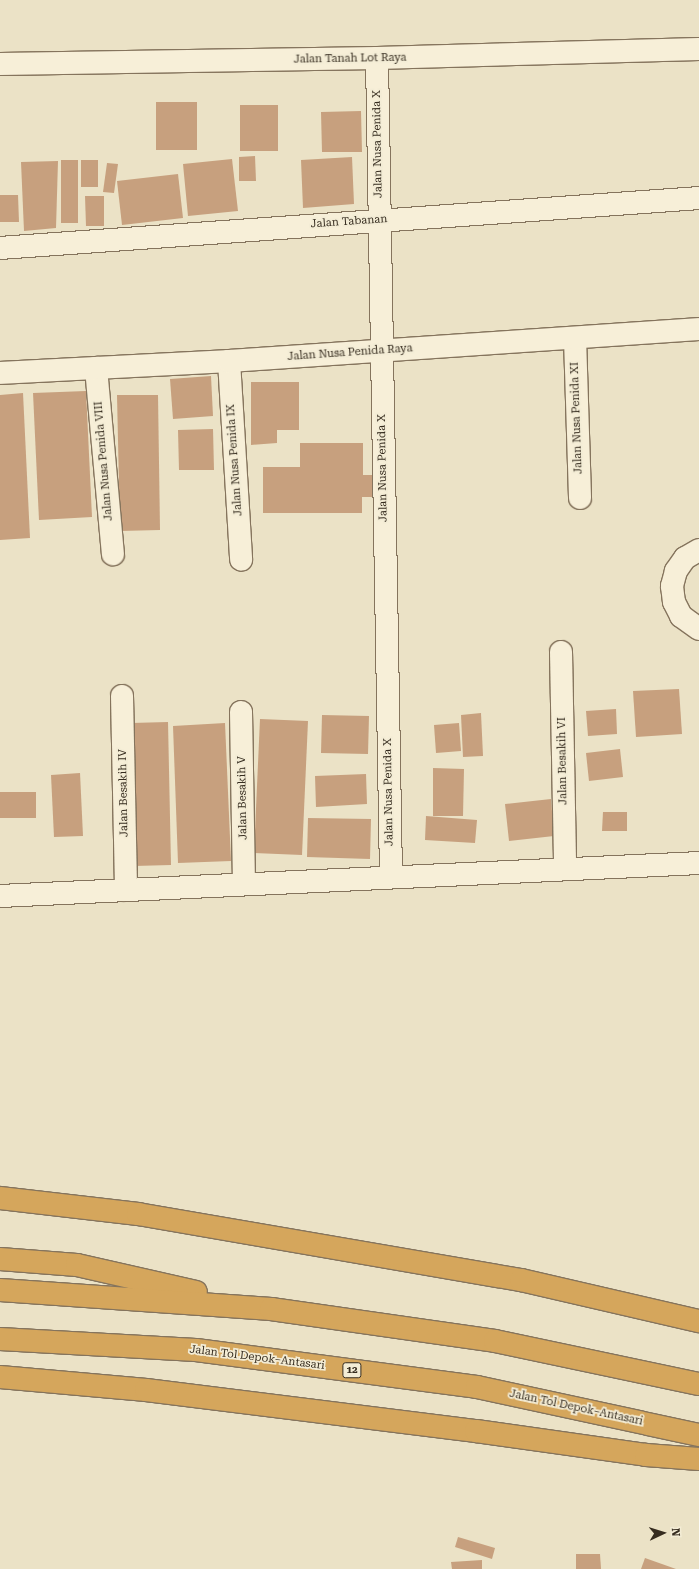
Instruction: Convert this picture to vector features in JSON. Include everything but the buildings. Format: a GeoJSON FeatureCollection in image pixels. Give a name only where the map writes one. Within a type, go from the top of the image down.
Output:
{"type":"FeatureCollection","features":[{"type":"Feature","properties":{"kind":"highway"},"geometry":{"type":"LineString","coordinates":[[0,1198],[138,1214],[513,1278],[699,1320]]}},
{"type":"Feature","properties":{"kind":"highway"},"geometry":{"type":"LineString","coordinates":[[0,1259],[76,1265],[271,1308],[494,1340],[699,1384]]}},
{"type":"Feature","properties":{"kind":"highway"},"geometry":{"type":"LineString","coordinates":[[0,1290],[271,1308]]}},
{"type":"Feature","properties":{"kind":"highway","name":"Jalan Tol Depok–Antasari"},"geometry":{"type":"LineString","coordinates":[[0,1339],[196,1350],[477,1387],[699,1435]]}},
{"type":"Feature","properties":{"kind":"highway"},"geometry":{"type":"LineString","coordinates":[[0,1377],[146,1390],[476,1431],[646,1455],[699,1459]]}},
{"type":"Feature","properties":{"kind":"street","name":"Jalan Tanah Lot Raya"},"geometry":{"type":"LineString","coordinates":[[0,64],[377,58],[699,50]]}},
{"type":"Feature","properties":{"kind":"street","name":"Jalan Nusa Penida X"},"geometry":{"type":"LineString","coordinates":[[377,58],[391,877]]}},
{"type":"Feature","properties":{"kind":"street","name":"Jalan Tabanan"},"geometry":{"type":"LineString","coordinates":[[0,248],[380,219],[699,198]]}},
{"type":"Feature","properties":{"kind":"street","name":"Jalan Nusa Penida Raya"},"geometry":{"type":"LineString","coordinates":[[0,372],[229,361],[699,329]]}},
{"type":"Feature","properties":{"kind":"street","name":"Jalan Nusa Penida XI"},"geometry":{"type":"LineString","coordinates":[[575,338],[580,498]]}},
{"type":"Feature","properties":{"kind":"street","name":"Jalan Nusa Penida IX"},"geometry":{"type":"LineString","coordinates":[[229,361],[241,560]]}},
{"type":"Feature","properties":{"kind":"street","name":"Jalan Nusa Penida VIII"},"geometry":{"type":"LineString","coordinates":[[96,368],[113,554]]}},
{"type":"Feature","properties":{"kind":"street"},"geometry":{"type":"LineString","coordinates":[[699,550],[685,558],[676,571],[672,586],[674,602],[680,616],[699,629]]}},
{"type":"Feature","properties":{"kind":"street","name":"Jalan Besakih VI"},"geometry":{"type":"LineString","coordinates":[[561,652],[565,869]]}},
{"type":"Feature","properties":{"kind":"street","name":"Jalan Besakih IV"},"geometry":{"type":"LineString","coordinates":[[122,696],[126,890]]}},
{"type":"Feature","properties":{"kind":"street","name":"Jalan Besakih V"},"geometry":{"type":"LineString","coordinates":[[241,712],[244,883]]}},
{"type":"Feature","properties":{"kind":"street"},"geometry":{"type":"LineString","coordinates":[[0,896],[244,883],[699,863]]}}]}
